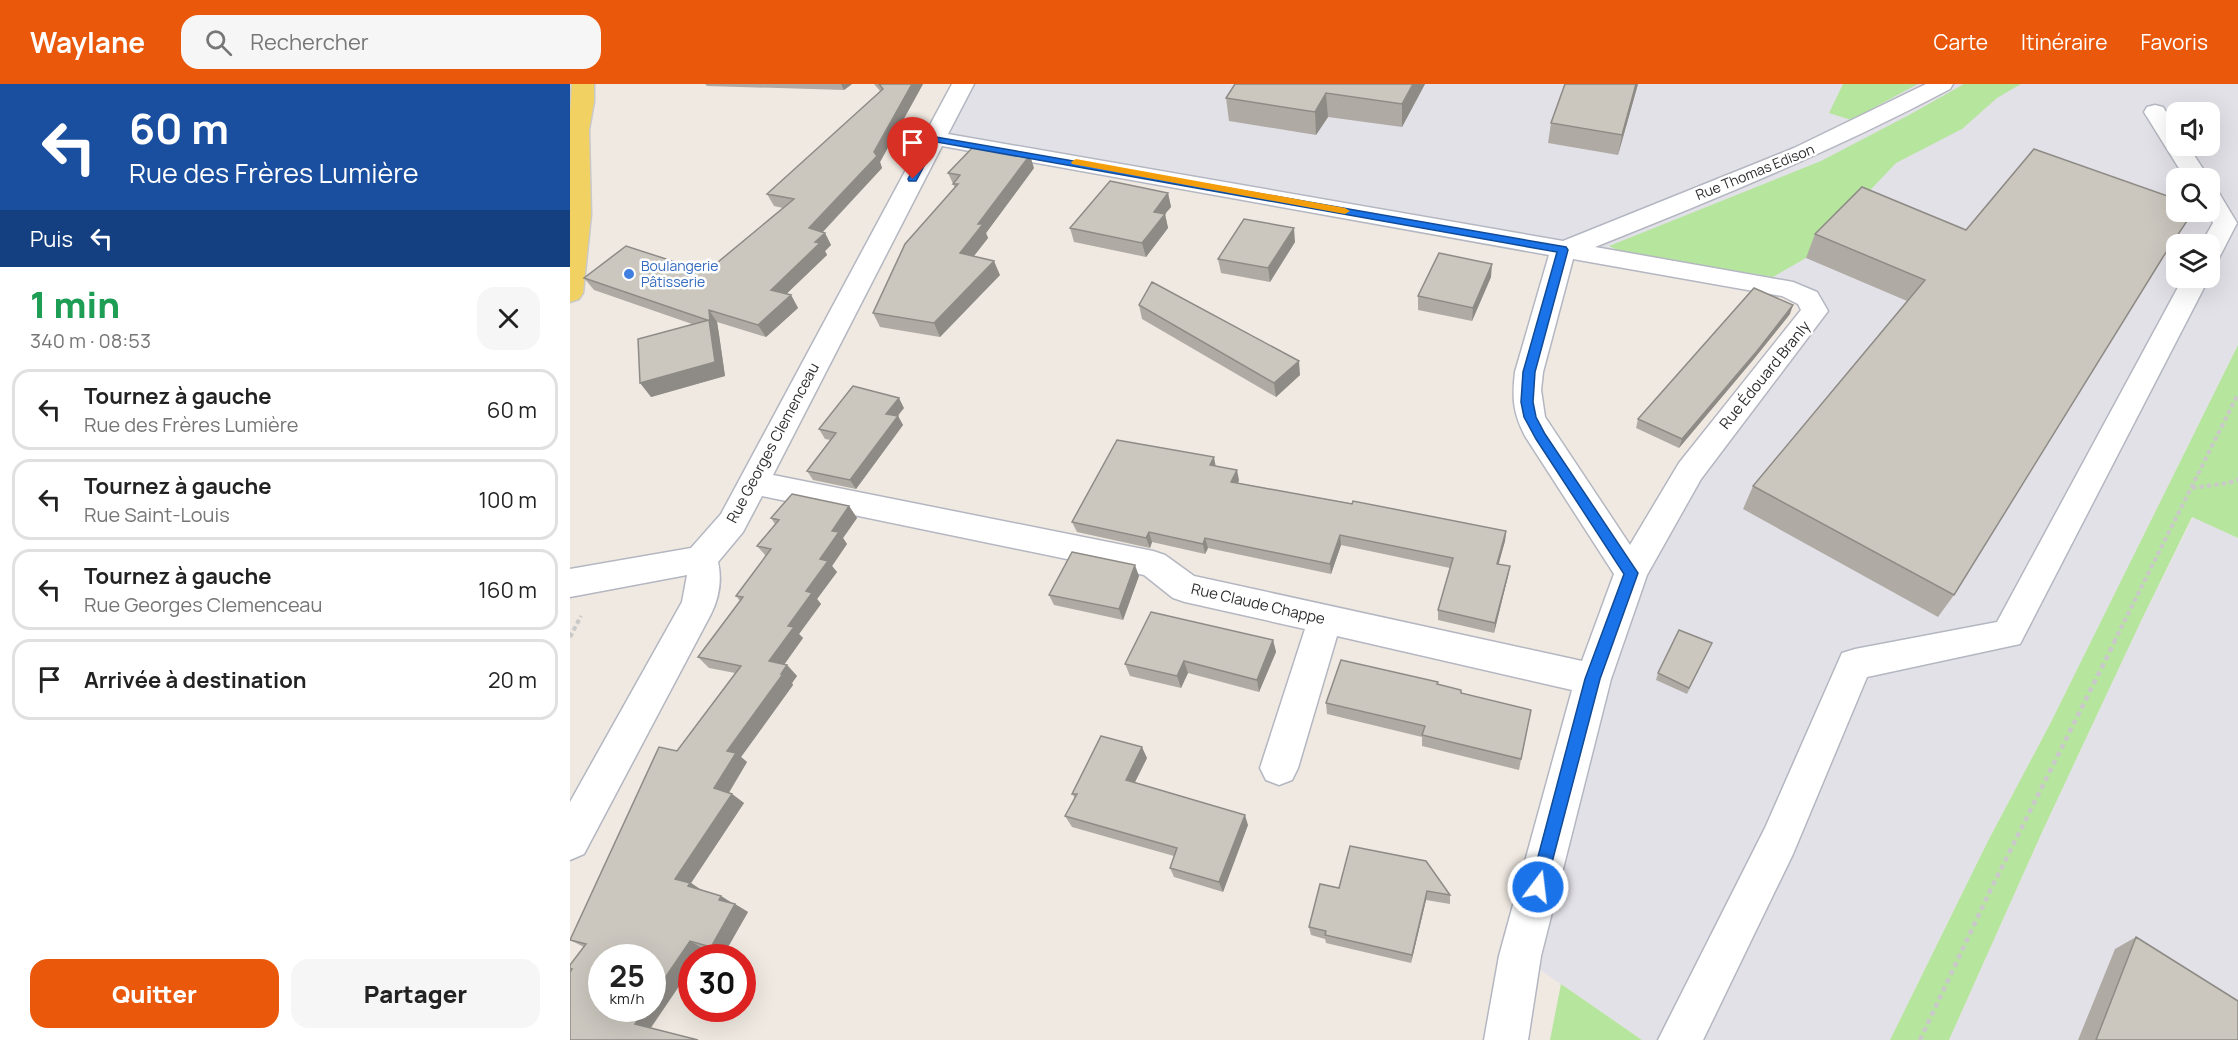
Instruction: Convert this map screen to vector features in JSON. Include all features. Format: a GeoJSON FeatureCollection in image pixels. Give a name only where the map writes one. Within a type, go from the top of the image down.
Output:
{"type":"FeatureCollection","features":[{"type":"Feature","properties":{"kind":"main road"},"geometry":{"type":"LineString","coordinates":[[570,293],[579,215],[578,130],[584,102],[583,84]]}},
{"type":"Feature","properties":{"kind":"street","name":"Rue Georges Clemenceau"},"geometry":{"type":"LineString","coordinates":[[701,559],[732,523],[963,84]]}},
{"type":"Feature","properties":{"kind":"street","name":"Rue Thomas Edison"},"geometry":{"type":"LineString","coordinates":[[1563,250],[1815,147],[1896,109],[1942,84]]}},
{"type":"Feature","properties":{"kind":"street"},"geometry":{"type":"LineString","coordinates":[[2155,112],[2191,168]]}},
{"type":"Feature","properties":{"kind":"street"},"geometry":{"type":"LineString","coordinates":[[934,138],[1563,250],[1529,372],[1527,402],[1530,417],[1540,436],[1631,573],[1593,679],[1520,956],[1506,1040]]}},
{"type":"Feature","properties":{"kind":"street"},"geometry":{"type":"LineString","coordinates":[[2219,234],[2225,223],[2220,215]]}},
{"type":"Feature","properties":{"kind":"street","name":"Rue Édouard Branly"},"geometry":{"type":"LineString","coordinates":[[1563,250],[1784,288],[1808,297],[1814,304],[1815,311],[1690,471],[1631,573]]}},
{"type":"Feature","properties":{"kind":"street"},"geometry":{"type":"LineString","coordinates":[[1680,1040],[1779,841],[1855,664],[2008,634],[2191,288]]}},
{"type":"Feature","properties":{"kind":"street","name":"Rue Claude Chappe"},"geometry":{"type":"LineString","coordinates":[[753,483],[1153,564],[1185,588],[1593,679]]}},
{"type":"Feature","properties":{"kind":"street"},"geometry":{"type":"LineString","coordinates":[[570,583],[701,559],[704,574],[699,604],[570,841]]}},
{"type":"Feature","properties":{"kind":"street"},"geometry":{"type":"LineString","coordinates":[[1279,768],[1325,619]]}},
{"type":"Feature","properties":{"kind":"path"},"geometry":{"type":"LineString","coordinates":[[1920,1040],[1989,893],[2238,394]]}},
{"type":"Feature","properties":{"kind":"path"},"geometry":{"type":"LineString","coordinates":[[2192,488],[2229,483],[2238,479]]}},
{"type":"Feature","properties":{"kind":"path"},"geometry":{"type":"LineString","coordinates":[[570,637],[583,613]]}},
{"type":"Feature","properties":{"kind":"shaded area"},"geometry":{"type":"Polygon","coordinates":[[[963,84],[2238,84],[2238,345],[1890,1040],[1642,1040],[1520,956],[1631,573],[1775,364],[1808,297],[934,138],[963,84]]]}},
{"type":"Feature","properties":{"kind":"shaded area"},"geometry":{"type":"Polygon","coordinates":[[[2193,517],[2238,538],[2238,1040],[1949,1040],[2043,830],[2141,621],[2193,517]]]}},
{"type":"Feature","properties":{"kind":"green space"},"geometry":{"type":"Polygon","coordinates":[[[1843,84],[1918,84],[1851,120],[1829,113],[1843,84]]]}},
{"type":"Feature","properties":{"kind":"green space"},"geometry":{"type":"Polygon","coordinates":[[[1964,84],[2021,84],[1997,98],[1962,129],[1896,163],[1806,258],[1773,277],[1623,253],[1609,246],[1821,161],[1964,84]]]}},
{"type":"Feature","properties":{"kind":"green space"},"geometry":{"type":"Polygon","coordinates":[[[2238,345],[2238,538],[2192,517],[2043,830],[1949,1040],[1890,1040],[1988,841],[2051,722],[2238,345]]]}},
{"type":"Feature","properties":{"kind":"green space"},"geometry":{"type":"Polygon","coordinates":[[[1561,984],[1642,1040],[1550,1040],[1561,984]]]}},
{"type":"Feature","properties":{"kind":"building"},"geometry":{"type":"Polygon","coordinates":[[[879,84],[912,84],[874,152],[877,156],[809,228],[825,233],[815,242],[820,243],[771,290],[791,295],[758,325],[709,310],[710,321],[584,278],[626,246],[706,272],[794,199],[767,194],[883,89],[879,84]]]}},
{"type":"Feature","properties":{"kind":"building"},"geometry":{"type":"Polygon","coordinates":[[[1235,84],[1413,84],[1402,104],[1326,93],[1315,112],[1226,98],[1235,84]]]}},
{"type":"Feature","properties":{"kind":"building"},"geometry":{"type":"Polygon","coordinates":[[[1565,84],[1636,84],[1622,135],[1551,123],[1565,84]]]}},
{"type":"Feature","properties":{"kind":"building"},"geometry":{"type":"Polygon","coordinates":[[[975,145],[1030,155],[978,224],[983,224],[960,253],[994,261],[934,323],[873,313],[905,244],[958,184],[953,184],[960,175],[948,173],[975,145]]]}},
{"type":"Feature","properties":{"kind":"building"},"geometry":{"type":"Polygon","coordinates":[[[2034,149],[2166,195],[2166,222],[2186,222],[2178,234],[2166,234],[2166,252],[1954,595],[1753,486],[1925,280],[1815,234],[1862,187],[1966,230],[2034,149]]]}},
{"type":"Feature","properties":{"kind":"building"},"geometry":{"type":"Polygon","coordinates":[[[1110,181],[1168,193],[1154,212],[1165,214],[1142,243],[1070,228],[1110,181]]]}},
{"type":"Feature","properties":{"kind":"building"},"geometry":{"type":"Polygon","coordinates":[[[1244,219],[1294,228],[1268,268],[1218,259],[1244,219]]]}},
{"type":"Feature","properties":{"kind":"building"},"geometry":{"type":"Polygon","coordinates":[[[1439,253],[1492,264],[1473,308],[1418,296],[1439,253]]]}},
{"type":"Feature","properties":{"kind":"building"},"geometry":{"type":"Polygon","coordinates":[[[1152,282],[1299,361],[1274,383],[1139,305],[1152,282]]]}},
{"type":"Feature","properties":{"kind":"building"},"geometry":{"type":"Polygon","coordinates":[[[1754,288],[1793,305],[1682,439],[1638,419],[1754,288]]]}},
{"type":"Feature","properties":{"kind":"building"},"geometry":{"type":"Polygon","coordinates":[[[709,320],[715,362],[640,383],[638,339],[709,320]]]}},
{"type":"Feature","properties":{"kind":"building"},"geometry":{"type":"Polygon","coordinates":[[[853,386],[899,398],[886,414],[898,416],[850,480],[807,471],[836,433],[819,429],[853,386]]]}},
{"type":"Feature","properties":{"kind":"building"},"geometry":{"type":"Polygon","coordinates":[[[1117,440],[1214,457],[1210,465],[1237,470],[1231,482],[1352,504],[1353,501],[1506,531],[1497,564],[1510,566],[1495,623],[1438,610],[1453,558],[1340,535],[1330,564],[1205,538],[1203,544],[1149,532],[1146,538],[1072,522],[1117,440]]]}},
{"type":"Feature","properties":{"kind":"building"},"geometry":{"type":"Polygon","coordinates":[[[792,494],[849,506],[832,531],[839,532],[820,559],[828,561],[806,591],[812,593],[788,626],[794,627],[769,661],[787,665],[781,674],[783,674],[727,751],[736,753],[714,788],[732,794],[675,879],[690,883],[688,886],[721,896],[719,900],[735,904],[713,944],[690,941],[688,944],[678,944],[678,959],[666,976],[666,944],[588,944],[588,1022],[636,1022],[635,1024],[698,1040],[570,1040],[570,972],[572,969],[570,965],[586,944],[570,940],[659,747],[677,751],[741,666],[698,657],[743,597],[736,596],[771,549],[757,546],[779,520],[771,518],[792,494]]]}},
{"type":"Feature","properties":{"kind":"building"},"geometry":{"type":"Polygon","coordinates":[[[1072,552],[1135,565],[1119,609],[1049,595],[1072,552]]]}},
{"type":"Feature","properties":{"kind":"building"},"geometry":{"type":"Polygon","coordinates":[[[1151,612],[1273,640],[1257,680],[1184,661],[1177,676],[1125,664],[1151,612]]]}},
{"type":"Feature","properties":{"kind":"building"},"geometry":{"type":"Polygon","coordinates":[[[1679,630],[1712,643],[1689,688],[1658,673],[1679,630]]]}},
{"type":"Feature","properties":{"kind":"building"},"geometry":{"type":"Polygon","coordinates":[[[1341,660],[1438,682],[1437,684],[1461,690],[1461,693],[1531,710],[1521,759],[1422,735],[1425,726],[1326,703],[1341,660]]]}},
{"type":"Feature","properties":{"kind":"building"},"geometry":{"type":"Polygon","coordinates":[[[1101,736],[1142,747],[1126,780],[1245,815],[1219,882],[1170,868],[1177,848],[1065,816],[1077,794],[1072,794],[1101,736]]]}},
{"type":"Feature","properties":{"kind":"building"},"geometry":{"type":"Polygon","coordinates":[[[1350,846],[1426,861],[1450,895],[1427,891],[1412,955],[1325,935],[1326,931],[1309,927],[1320,884],[1339,888],[1350,846]]]}},
{"type":"Feature","properties":{"kind":"building"},"geometry":{"type":"Polygon","coordinates":[[[2136,937],[2238,1001],[2238,1040],[2096,1040],[2136,937]]]}},
{"type":"Feature","properties":{"kind":"slow traffic"},"geometry":{"type":"LineString","coordinates":[[1076,162],[1345,211]]}},
{"type":"Feature","properties":{"kind":"place","name":"Boulangerie Pâtisserie"},"geometry":{"type":"Point","coordinates":[629,274]}},
{"type":"Feature","properties":{"kind":"route"},"geometry":{"type":"LineString","coordinates":[[913,179],[934,138],[1563,250],[1529,372],[1527,402],[1530,417],[1540,436],[1631,573],[1593,679],[1538,887]]}}]}
